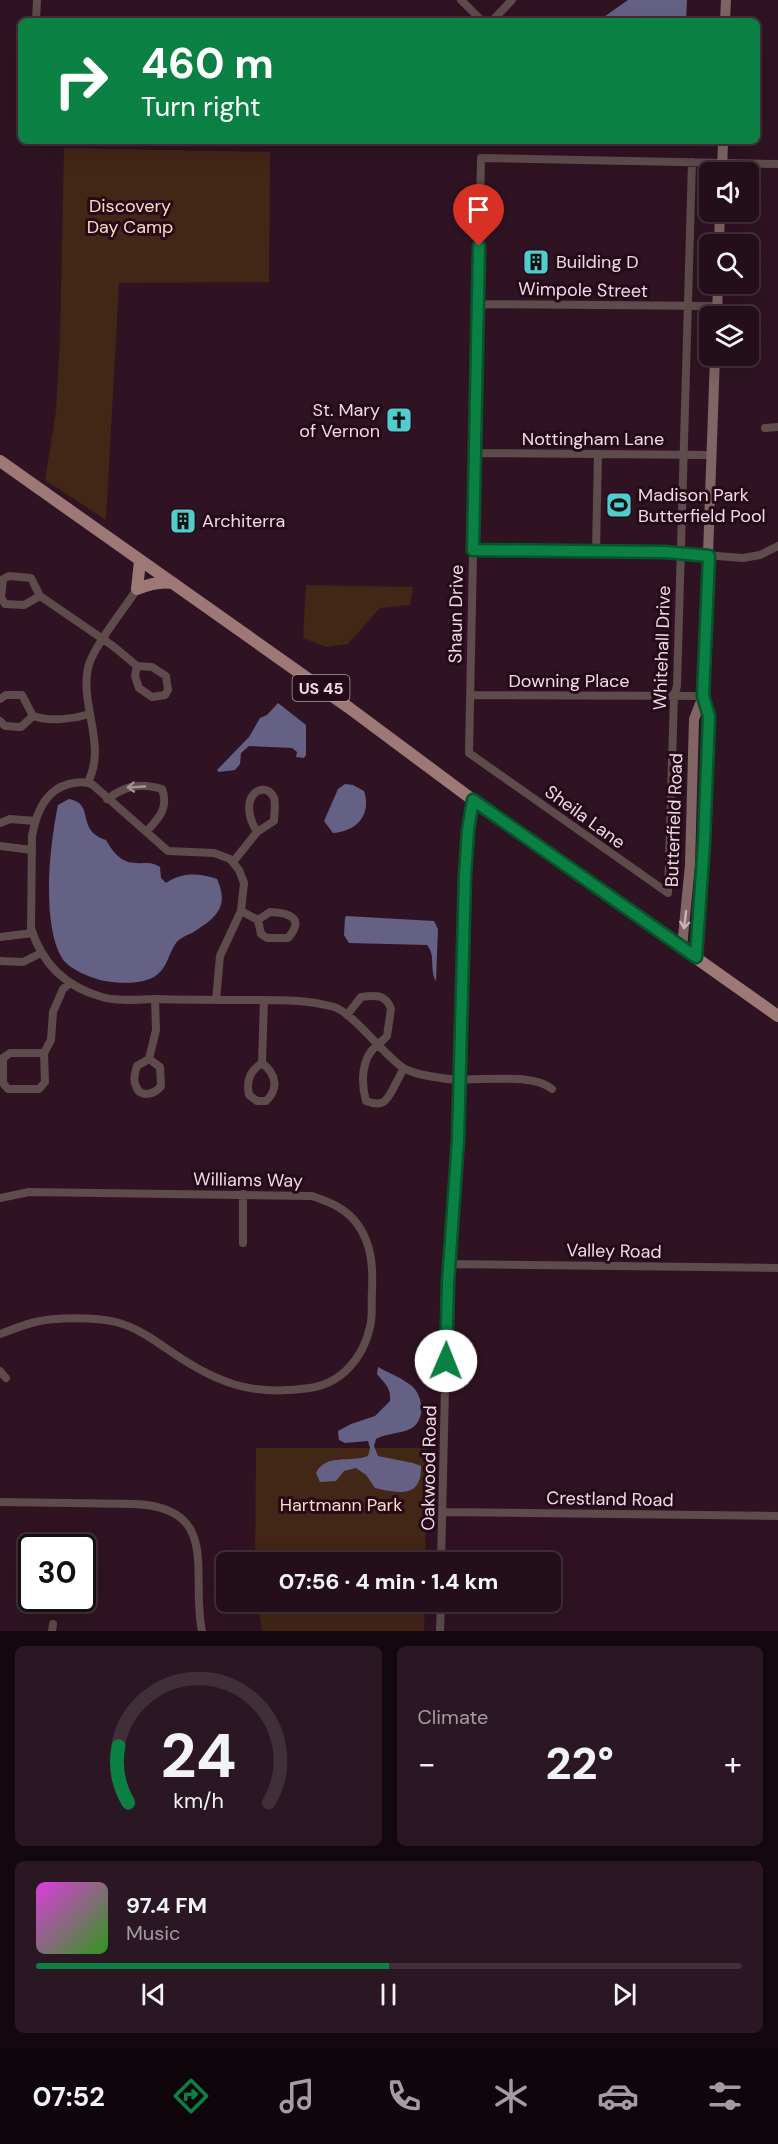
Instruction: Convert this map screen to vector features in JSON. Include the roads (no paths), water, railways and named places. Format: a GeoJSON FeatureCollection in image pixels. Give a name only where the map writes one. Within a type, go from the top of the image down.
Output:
{"type":"FeatureCollection","features":[{"type":"Feature","properties":{"kind":"main road"},"geometry":{"type":"LineString","coordinates":[[726,0],[726,18]]}},
{"type":"Feature","properties":{"kind":"main road"},"geometry":{"type":"LineString","coordinates":[[722,162],[723,144]]}},
{"type":"Feature","properties":{"kind":"main road","name":"Butterfield Road"},"geometry":{"type":"LineString","coordinates":[[682,947],[690,865],[694,719],[703,696],[715,366]]}},
{"type":"Feature","properties":{"kind":"main road","name":"US 45"},"geometry":{"type":"LineString","coordinates":[[0,461],[348,707],[473,800],[778,1016]]}},
{"type":"Feature","properties":{"kind":"main road"},"geometry":{"type":"LineString","coordinates":[[140,561],[137,589],[150,584],[165,582],[174,584]]}},
{"type":"Feature","properties":{"kind":"main road","name":"Butterfield Road"},"geometry":{"type":"LineString","coordinates":[[696,957],[704,843],[709,716],[703,696]]}},
{"type":"Feature","properties":{"kind":"street"},"geometry":{"type":"LineString","coordinates":[[36,18],[37,0]]}},
{"type":"Feature","properties":{"kind":"street"},"geometry":{"type":"LineString","coordinates":[[461,0],[479,18]]}},
{"type":"Feature","properties":{"kind":"street"},"geometry":{"type":"LineString","coordinates":[[495,18],[512,0]]}},
{"type":"Feature","properties":{"kind":"street","name":"Shaun Drive"},"geometry":{"type":"LineString","coordinates":[[477,759],[469,753],[481,158],[692,162]]}},
{"type":"Feature","properties":{"kind":"street"},"geometry":{"type":"LineString","coordinates":[[692,162],[699,163]]}},
{"type":"Feature","properties":{"kind":"street","name":"Whitehall Drive"},"geometry":{"type":"LineString","coordinates":[[668,884],[674,696],[677,686],[692,162]]}},
{"type":"Feature","properties":{"kind":"street"},"geometry":{"type":"LineString","coordinates":[[759,165],[778,164]]}},
{"type":"Feature","properties":{"kind":"street","name":"Wimpole Street"},"geometry":{"type":"LineString","coordinates":[[478,304],[699,308]]}},
{"type":"Feature","properties":{"kind":"street"},"geometry":{"type":"LineString","coordinates":[[765,428],[778,427]]}},
{"type":"Feature","properties":{"kind":"street","name":"Nottingham Lane"},"geometry":{"type":"LineString","coordinates":[[475,453],[712,454]]}},
{"type":"Feature","properties":{"kind":"street"},"geometry":{"type":"LineString","coordinates":[[596,551],[598,454]]}},
{"type":"Feature","properties":{"kind":"street"},"geometry":{"type":"LineString","coordinates":[[473,550],[596,551],[752,557],[778,546]]}},
{"type":"Feature","properties":{"kind":"street"},"geometry":{"type":"LineString","coordinates":[[40,596],[24,605],[5,604],[1,597],[3,579],[9,576],[31,578],[40,596],[137,666],[152,667],[166,676],[168,690],[165,695],[152,697],[139,688],[135,676],[137,666]]}},
{"type":"Feature","properties":{"kind":"street"},"geometry":{"type":"LineString","coordinates":[[88,782],[92,775],[95,746],[86,683],[90,658],[137,589]]}},
{"type":"Feature","properties":{"kind":"street"},"geometry":{"type":"LineString","coordinates":[[0,699],[6,695],[22,695],[33,716]]}},
{"type":"Feature","properties":{"kind":"street","name":"Downing Place"},"geometry":{"type":"LineString","coordinates":[[470,695],[703,696]]}},
{"type":"Feature","properties":{"kind":"street"},"geometry":{"type":"LineString","coordinates":[[33,716],[51,719],[77,718],[90,714]]}},
{"type":"Feature","properties":{"kind":"street"},"geometry":{"type":"LineString","coordinates":[[0,721],[5,726],[21,727],[33,716]]}},
{"type":"Feature","properties":{"kind":"street","name":"Sheila Lane"},"geometry":{"type":"LineString","coordinates":[[477,759],[668,893],[668,884]]}},
{"type":"Feature","properties":{"kind":"street"},"geometry":{"type":"LineString","coordinates":[[88,782],[168,851],[214,853],[230,859],[239,870],[244,883],[241,911],[220,956],[216,1000]]}},
{"type":"Feature","properties":{"kind":"street"},"geometry":{"type":"LineString","coordinates":[[88,782],[57,787],[48,796],[39,809],[35,821],[32,850],[33,933],[52,969],[70,983],[103,998],[304,1000],[337,1008],[404,1068],[460,1080],[528,1080],[552,1089]]}},
{"type":"Feature","properties":{"kind":"street"},"geometry":{"type":"LineString","coordinates":[[107,799],[124,787],[152,786],[162,789],[165,798],[164,808],[147,831]]}},
{"type":"Feature","properties":{"kind":"street"},"geometry":{"type":"LineString","coordinates":[[233,862],[257,832],[274,821],[275,799],[270,792],[262,790],[254,793],[249,799],[249,816],[257,832]]}},
{"type":"Feature","properties":{"kind":"street","name":"Oakwood Road"},"geometry":{"type":"LineString","coordinates":[[441,1552],[449,1264],[458,1140],[465,876],[468,830],[473,800]]}},
{"type":"Feature","properties":{"kind":"street"},"geometry":{"type":"LineString","coordinates":[[0,823],[10,819],[35,821]]}},
{"type":"Feature","properties":{"kind":"street"},"geometry":{"type":"LineString","coordinates":[[0,846],[32,850]]}},
{"type":"Feature","properties":{"kind":"street"},"geometry":{"type":"LineString","coordinates":[[241,911],[258,920]]}},
{"type":"Feature","properties":{"kind":"street"},"geometry":{"type":"LineString","coordinates":[[270,912],[285,912],[293,918],[294,931],[288,938],[267,938],[261,934],[258,920],[270,912]]}},
{"type":"Feature","properties":{"kind":"street"},"geometry":{"type":"LineString","coordinates":[[0,937],[33,933]]}},
{"type":"Feature","properties":{"kind":"street"},"geometry":{"type":"LineString","coordinates":[[0,961],[23,962],[41,952]]}},
{"type":"Feature","properties":{"kind":"street"},"geometry":{"type":"LineString","coordinates":[[44,1053],[10,1053],[3,1058],[3,1083],[8,1089],[39,1089],[45,1082],[44,1053],[51,1040],[53,1012],[63,988],[70,983]]}},
{"type":"Feature","properties":{"kind":"street"},"geometry":{"type":"LineString","coordinates":[[347,1015],[361,997],[380,996],[392,1009],[388,1030],[383,1041],[376,1045],[365,1063],[362,1086],[366,1101],[384,1102],[389,1098],[404,1068]]}},
{"type":"Feature","properties":{"kind":"street"},"geometry":{"type":"LineString","coordinates":[[149,1059],[160,1067],[160,1086],[153,1094],[139,1092],[136,1088],[135,1072],[137,1066],[149,1059],[156,1030],[155,999]]}},
{"type":"Feature","properties":{"kind":"street"},"geometry":{"type":"LineString","coordinates":[[262,1063],[272,1071],[274,1091],[266,1101],[257,1101],[249,1095],[249,1077],[252,1071],[262,1063],[264,1000]]}},
{"type":"Feature","properties":{"kind":"street","name":"Williams Way"},"geometry":{"type":"LineString","coordinates":[[0,1198],[29,1192],[304,1195],[328,1201],[357,1224],[367,1242],[372,1270],[370,1325],[364,1346],[354,1362],[340,1376],[313,1388],[297,1390],[245,1388],[226,1383],[199,1370],[139,1331],[104,1320],[55,1319],[36,1322],[0,1334]]}},
{"type":"Feature","properties":{"kind":"street"},"geometry":{"type":"LineString","coordinates":[[243,1194],[243,1243]]}},
{"type":"Feature","properties":{"kind":"street","name":"Valley Road"},"geometry":{"type":"LineString","coordinates":[[449,1264],[778,1268]]}},
{"type":"Feature","properties":{"kind":"street"},"geometry":{"type":"LineString","coordinates":[[0,1371],[6,1378]]}},
{"type":"Feature","properties":{"kind":"street"},"geometry":{"type":"LineString","coordinates":[[0,1502],[155,1505],[170,1511],[190,1530],[198,1547],[202,1631]]}},
{"type":"Feature","properties":{"kind":"street","name":"Crestland Road"},"geometry":{"type":"LineString","coordinates":[[443,1512],[778,1516]]}},
{"type":"Feature","properties":{"kind":"street"},"geometry":{"type":"LineString","coordinates":[[440,1631],[441,1612]]}},
{"type":"Feature","properties":{"kind":"place","name":"Building D"},"geometry":{"type":"Point","coordinates":[536,262]}},
{"type":"Feature","properties":{"kind":"place","name":"St. Mary of Vernon"},"geometry":{"type":"Point","coordinates":[399,420]}},
{"type":"Feature","properties":{"kind":"place","name":"Madison Park Butterfield Pool"},"geometry":{"type":"Point","coordinates":[619,505]}},
{"type":"Feature","properties":{"kind":"place","name":"Architerra"},"geometry":{"type":"Point","coordinates":[183,521]}},
{"type":"Feature","properties":{"kind":"park label","name":"Discovery Day Camp"},"geometry":{"type":"Point","coordinates":[130,216]}},
{"type":"Feature","properties":{"kind":"park label","name":"Hartmann Park"},"geometry":{"type":"Point","coordinates":[341,1505]}}]}
